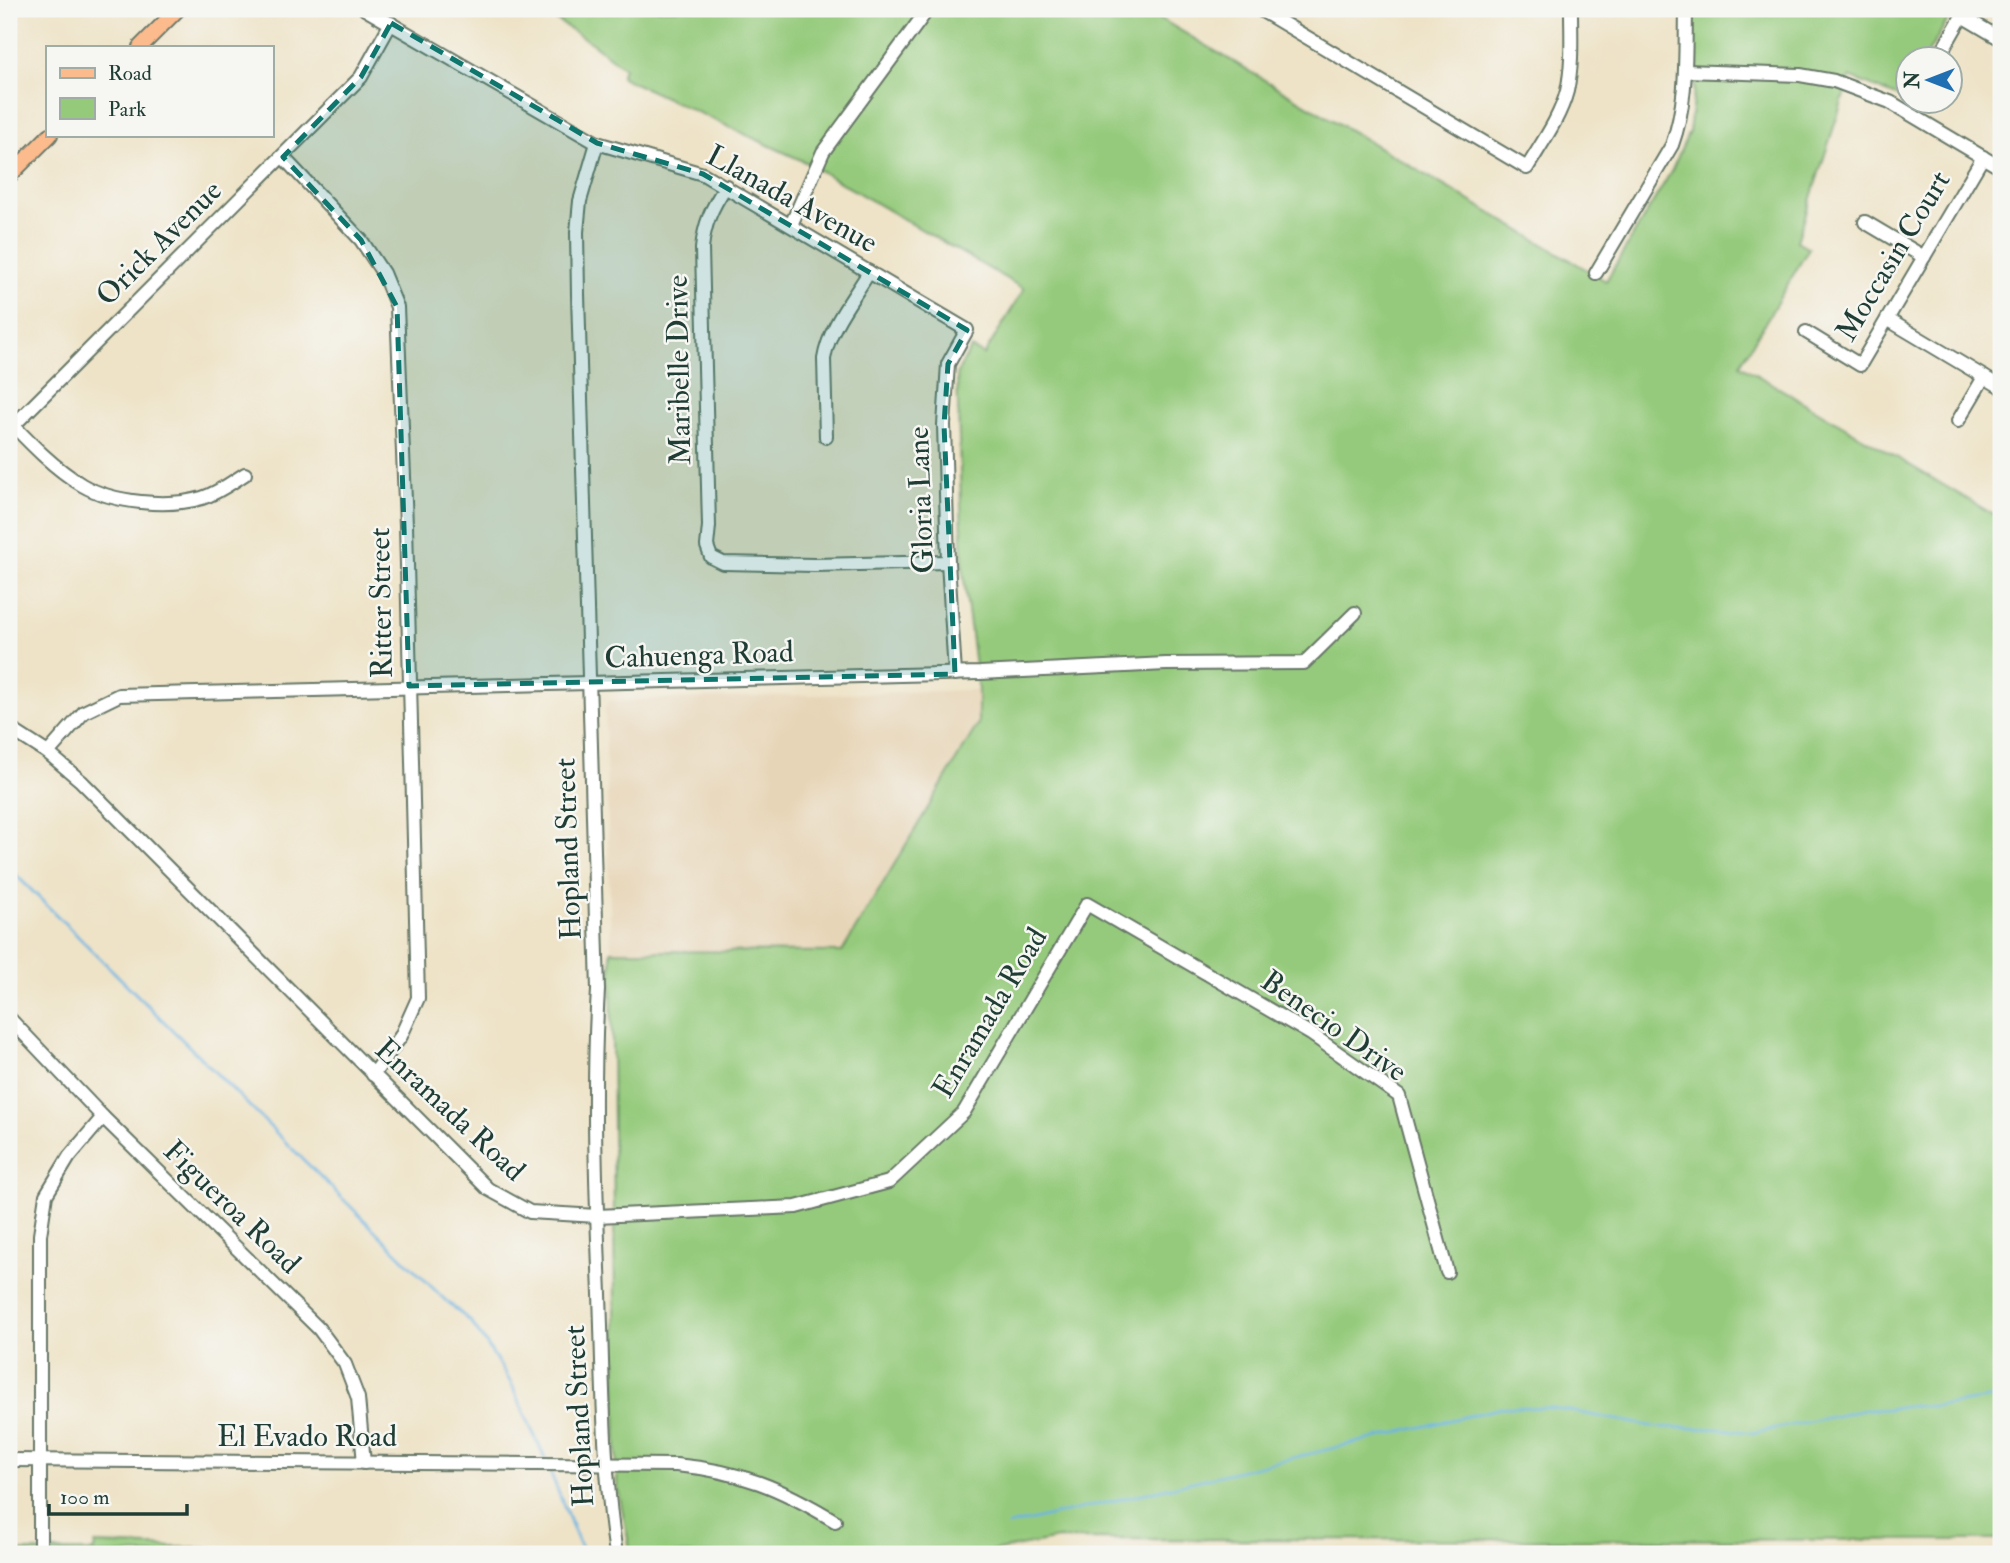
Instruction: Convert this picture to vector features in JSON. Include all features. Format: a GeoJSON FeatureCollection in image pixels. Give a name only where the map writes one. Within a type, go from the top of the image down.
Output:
{"type":"FeatureCollection","features":[{"type":"Feature","properties":{"kind":"main road"},"geometry":{"type":"LineString","coordinates":[[141,46],[178,9]]}},
{"type":"Feature","properties":{"kind":"main road"},"geometry":{"type":"LineString","coordinates":[[9,176],[49,136]]}},
{"type":"Feature","properties":{"kind":"street","name":"Llanada Avenue"},"geometry":{"type":"LineString","coordinates":[[365,9],[597,143],[703,174],[726,186],[967,330]]}},
{"type":"Feature","properties":{"kind":"street"},"geometry":{"type":"LineString","coordinates":[[791,225],[823,152],[928,9]]}},
{"type":"Feature","properties":{"kind":"street"},"geometry":{"type":"LineString","coordinates":[[1259,9],[1527,168],[1558,114],[1566,93],[1571,60],[1572,9]]}},
{"type":"Feature","properties":{"kind":"street"},"geometry":{"type":"LineString","coordinates":[[1596,273],[1672,145],[1680,123],[1684,100],[1686,9]]}},
{"type":"Feature","properties":{"kind":"street"},"geometry":{"type":"LineString","coordinates":[[1945,46],[1962,16],[2001,39]]}},
{"type":"Feature","properties":{"kind":"street","name":"Orick Avenue"},"geometry":{"type":"LineString","coordinates":[[10,425],[361,77],[391,23]]}},
{"type":"Feature","properties":{"kind":"street"},"geometry":{"type":"LineString","coordinates":[[1685,71],[1816,77],[1895,102]]}},
{"type":"Feature","properties":{"kind":"street"},"geometry":{"type":"LineString","coordinates":[[1922,116],[2001,168]]}},
{"type":"Feature","properties":{"kind":"street","name":"Hopland Street"},"geometry":{"type":"LineString","coordinates":[[597,143],[580,201],[577,232],[598,990],[594,1078],[597,1216],[605,1465],[616,1554]]}},
{"type":"Feature","properties":{"kind":"street","name":"Ritter Street"},"geometry":{"type":"LineString","coordinates":[[283,157],[361,240],[383,273],[397,307],[406,525],[418,998],[401,1036],[373,1076]]}},
{"type":"Feature","properties":{"kind":"street","name":"Moccasin Court"},"geometry":{"type":"LineString","coordinates":[[1806,332],[1860,365],[1983,157]]}},
{"type":"Feature","properties":{"kind":"street","name":"Maribelle Drive"},"geometry":{"type":"LineString","coordinates":[[726,186],[710,210],[702,249],[709,526],[707,546],[711,556],[723,563],[814,565],[948,562]]}},
{"type":"Feature","properties":{"kind":"street"},"geometry":{"type":"LineString","coordinates":[[1866,222],[1924,257]]}},
{"type":"Feature","properties":{"kind":"street"},"geometry":{"type":"LineString","coordinates":[[826,437],[825,349],[832,332],[869,272]]}},
{"type":"Feature","properties":{"kind":"street"},"geometry":{"type":"LineString","coordinates":[[1887,319],[2001,387]]}},
{"type":"Feature","properties":{"kind":"street","name":"Gloria Lane"},"geometry":{"type":"LineString","coordinates":[[955,674],[944,425],[948,364],[967,330]]}},
{"type":"Feature","properties":{"kind":"street"},"geometry":{"type":"LineString","coordinates":[[1958,421],[1984,377]]}},
{"type":"Feature","properties":{"kind":"street"},"geometry":{"type":"LineString","coordinates":[[10,425],[50,461],[83,485],[124,500],[169,502],[200,499],[217,492],[244,474]]}},
{"type":"Feature","properties":{"kind":"street","name":"Cahuenga Road"},"geometry":{"type":"LineString","coordinates":[[48,753],[84,712],[119,695],[409,686],[588,685],[955,674],[1166,664],[1304,663],[1355,613]]}},
{"type":"Feature","properties":{"kind":"street","name":"Enramada Road"},"geometry":{"type":"LineString","coordinates":[[9,728],[48,753],[81,781],[488,1189],[530,1212],[597,1216],[796,1207],[889,1182],[964,1112],[1087,904]]}},
{"type":"Feature","properties":{"kind":"street","name":"Benecio Drive"},"geometry":{"type":"LineString","coordinates":[[1087,904],[1311,1034],[1399,1096],[1447,1272]]}},
{"type":"Feature","properties":{"kind":"street","name":"Figueroa Road"},"geometry":{"type":"LineString","coordinates":[[9,1018],[103,1117],[320,1329],[345,1364],[358,1398],[364,1463]]}},
{"type":"Feature","properties":{"kind":"street"},"geometry":{"type":"LineString","coordinates":[[40,1546],[40,1235],[46,1195],[69,1157],[103,1117]]}},
{"type":"Feature","properties":{"kind":"street","name":"El Evado Road"},"geometry":{"type":"LineString","coordinates":[[9,1460],[676,1465],[721,1471],[754,1480],[794,1496],[835,1521]]}},
{"type":"Feature","properties":{"kind":"highlighted area"},"geometry":{"type":"Polygon","coordinates":[[[391,23],[597,143],[703,174],[967,330],[948,364],[944,425],[955,674],[409,686],[397,307],[361,240],[283,157],[361,77],[391,23]]]}},
{"type":"Feature","properties":{"kind":"shaded area"},"geometry":{"type":"Polygon","coordinates":[[[978,690],[978,724],[842,952],[611,951],[605,707],[609,701],[978,690]]]}},
{"type":"Feature","properties":{"kind":"green space"},"geometry":{"type":"Polygon","coordinates":[[[539,9],[1144,9],[1606,281],[1672,170],[1689,132],[1694,92],[1694,9],[1955,9],[1932,46],[1895,46],[1895,96],[1850,77],[1797,241],[1809,248],[1740,365],[2001,519],[2001,1540],[1058,1539],[977,1554],[631,1554],[617,1484],[611,951],[842,952],[978,724],[978,690],[963,571],[957,373],[971,348],[984,355],[1024,289],[805,162],[621,77],[624,68],[539,9]]]}},
{"type":"Feature","properties":{"kind":"green space"},"geometry":{"type":"Polygon","coordinates":[[[95,1544],[353,1554],[9,1554],[9,1551],[94,1551],[95,1544]]]}},
{"type":"Feature","properties":{"kind":"waterway"},"geometry":{"type":"LineString","coordinates":[[9,868],[445,1300],[471,1322],[511,1383],[545,1459]]}},
{"type":"Feature","properties":{"kind":"waterway"},"geometry":{"type":"LineString","coordinates":[[1008,1526],[1505,1407],[1554,1408],[1656,1427],[1754,1433],[1864,1410],[1937,1406],[2001,1397]]}},
{"type":"Feature","properties":{"kind":"waterway"},"geometry":{"type":"LineString","coordinates":[[549,1469],[581,1548],[587,1554]]}}]}
